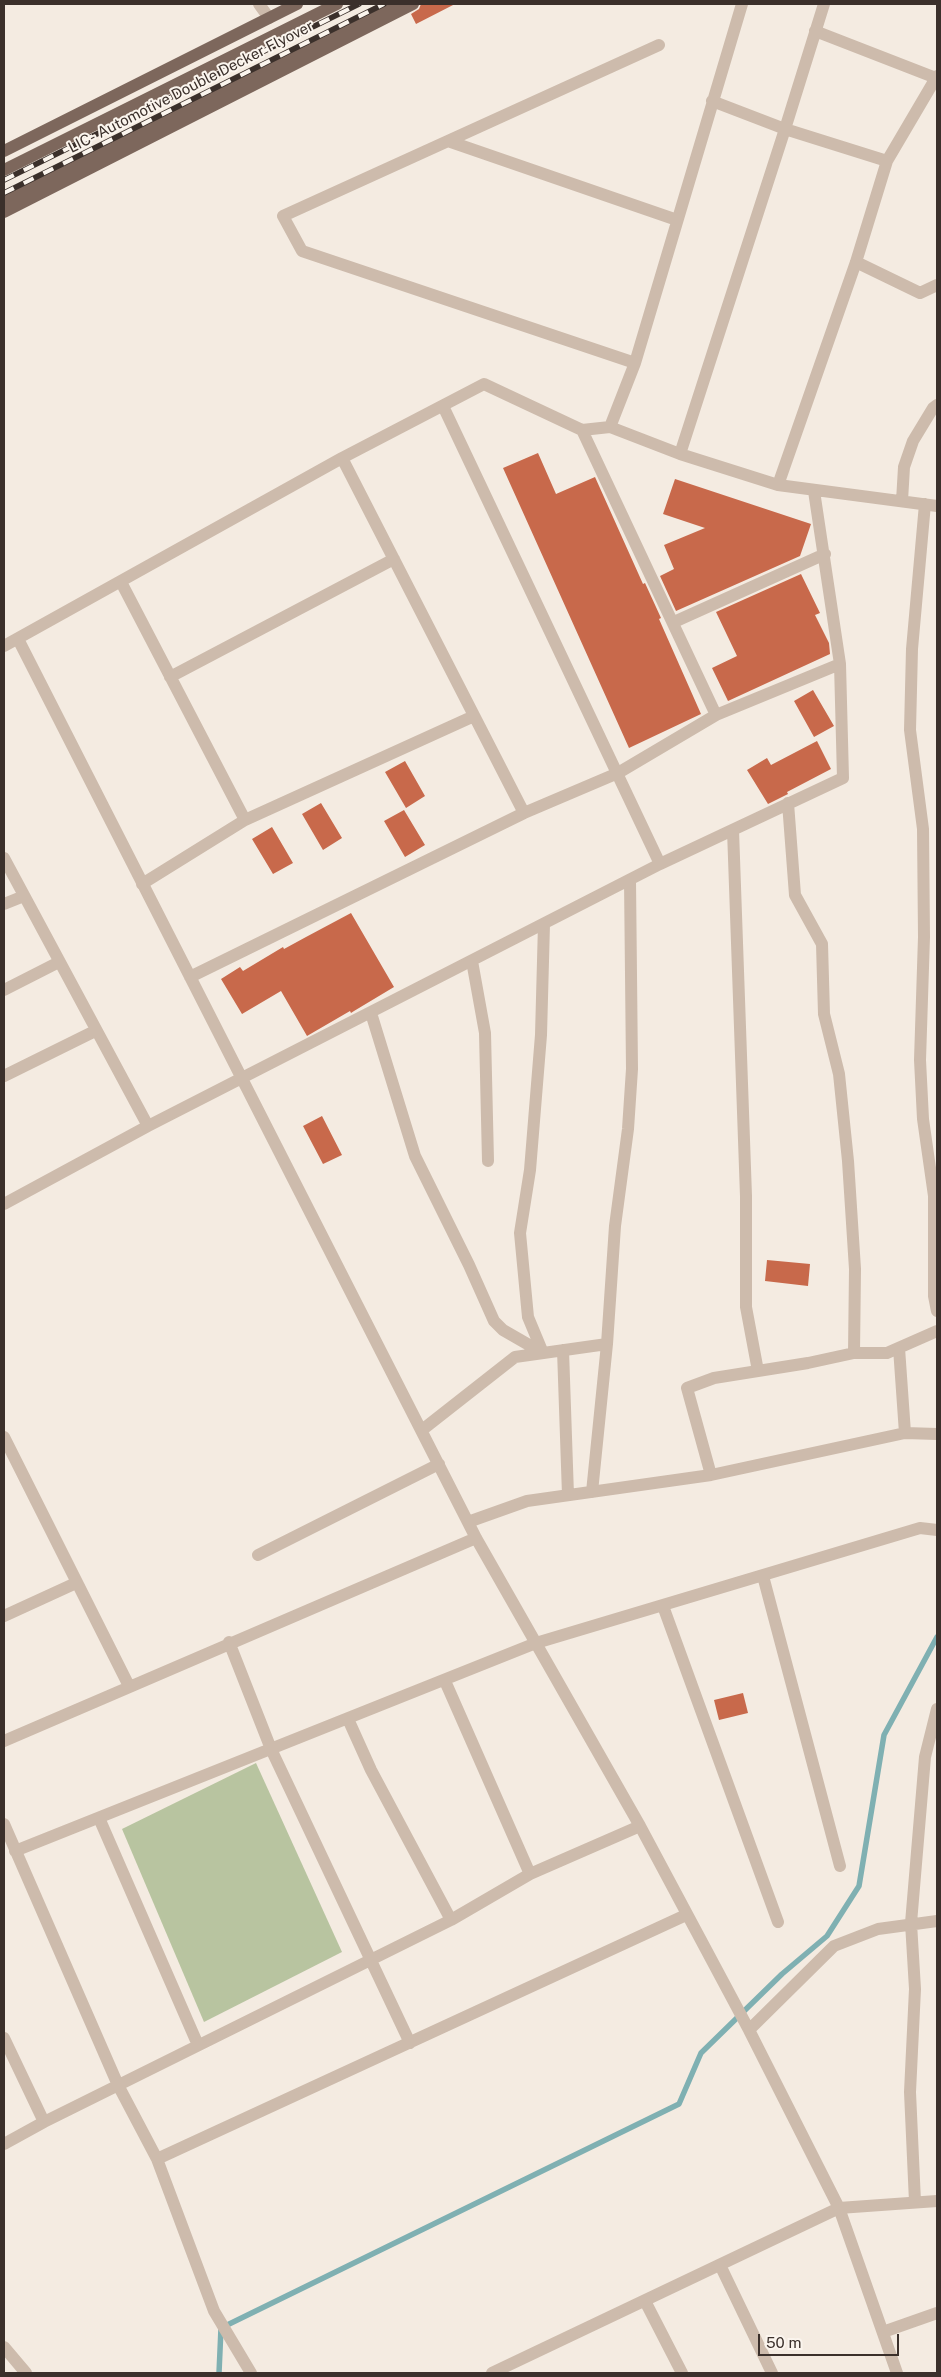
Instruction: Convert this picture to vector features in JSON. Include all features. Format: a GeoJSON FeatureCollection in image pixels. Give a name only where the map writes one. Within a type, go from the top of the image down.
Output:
{"type":"FeatureCollection","features":[{"type":"Feature","properties":{"kind":"main road"},"geometry":{"type":"LineString","coordinates":[[4,151],[297,4]]}},
{"type":"Feature","properties":{"kind":"main road","name":"LIC- Automotive Double Decker Flyover"},"geometry":{"type":"LineString","coordinates":[[4,170],[337,4]]}},
{"type":"Feature","properties":{"kind":"main road","name":"LIC- Automotive Double Decker Flyover"},"geometry":{"type":"LineString","coordinates":[[4,200],[393,4]]}},
{"type":"Feature","properties":{"kind":"main road"},"geometry":{"type":"LineString","coordinates":[[4,212],[413,4]]}},
{"type":"Feature","properties":{"kind":"street"},"geometry":{"type":"LineString","coordinates":[[259,4],[268,18]]}},
{"type":"Feature","properties":{"kind":"street"},"geometry":{"type":"LineString","coordinates":[[610,427],[635,363],[742,4]]}},
{"type":"Feature","properties":{"kind":"street"},"geometry":{"type":"LineString","coordinates":[[680,454],[824,4]]}},
{"type":"Feature","properties":{"kind":"street"},"geometry":{"type":"LineString","coordinates":[[778,486],[856,262],[887,161],[937,77],[815,31]]}},
{"type":"Feature","properties":{"kind":"street"},"geometry":{"type":"LineString","coordinates":[[635,363],[302,251],[283,216],[659,45]]}},
{"type":"Feature","properties":{"kind":"street"},"geometry":{"type":"LineString","coordinates":[[712,101],[785,129],[887,161]]}},
{"type":"Feature","properties":{"kind":"street"},"geometry":{"type":"LineString","coordinates":[[448,141],[677,220]]}},
{"type":"Feature","properties":{"kind":"street"},"geometry":{"type":"LineString","coordinates":[[856,262],[920,293],[937,285]]}},
{"type":"Feature","properties":{"kind":"street"},"geometry":{"type":"LineString","coordinates":[[4,646],[342,458],[484,384],[582,430],[610,427],[680,454],[778,486],[931,505],[912,649],[910,730],[923,829],[924,937],[920,1060],[923,1119],[934,1196],[934,1296],[937,1310]]}},
{"type":"Feature","properties":{"kind":"street"},"geometry":{"type":"LineString","coordinates":[[902,501],[904,467],[912,441],[933,408],[937,405]]}},
{"type":"Feature","properties":{"kind":"street"},"geometry":{"type":"LineString","coordinates":[[443,406],[660,864]]}},
{"type":"Feature","properties":{"kind":"street"},"geometry":{"type":"LineString","coordinates":[[582,430],[674,622],[716,715]]}},
{"type":"Feature","properties":{"kind":"street"},"geometry":{"type":"LineString","coordinates":[[342,458],[524,814]]}},
{"type":"Feature","properties":{"kind":"street"},"geometry":{"type":"LineString","coordinates":[[4,1204],[148,1126],[660,864],[842,778],[840,664],[814,490]]}},
{"type":"Feature","properties":{"kind":"street"},"geometry":{"type":"LineString","coordinates":[[674,622],[825,554]]}},
{"type":"Feature","properties":{"kind":"street"},"geometry":{"type":"LineString","coordinates":[[170,677],[394,559]]}},
{"type":"Feature","properties":{"kind":"street"},"geometry":{"type":"LineString","coordinates":[[121,582],[245,820]]}},
{"type":"Feature","properties":{"kind":"street"},"geometry":{"type":"LineString","coordinates":[[18,638],[476,1538],[640,1826],[747,2027],[838,2208],[897,2373]]}},
{"type":"Feature","properties":{"kind":"street"},"geometry":{"type":"LineString","coordinates":[[190,977],[524,814],[618,773],[716,715],[840,664]]}},
{"type":"Feature","properties":{"kind":"street"},"geometry":{"type":"LineString","coordinates":[[142,884],[245,820],[474,716]]}},
{"type":"Feature","properties":{"kind":"street"},"geometry":{"type":"LineString","coordinates":[[788,803],[795,895],[822,944],[824,1014],[839,1074],[848,1162],[855,1269],[854,1353]]}},
{"type":"Feature","properties":{"kind":"street"},"geometry":{"type":"LineString","coordinates":[[733,830],[746,1196],[746,1307],[758,1372]]}},
{"type":"Feature","properties":{"kind":"street"},"geometry":{"type":"LineString","coordinates":[[4,858],[95,1032],[148,1126]]}},
{"type":"Feature","properties":{"kind":"street"},"geometry":{"type":"LineString","coordinates":[[592,1492],[607,1344],[615,1226],[628,1129],[632,1069],[630,880]]}},
{"type":"Feature","properties":{"kind":"street"},"geometry":{"type":"LineString","coordinates":[[4,904],[24,896]]}},
{"type":"Feature","properties":{"kind":"street"},"geometry":{"type":"LineString","coordinates":[[543,1353],[528,1317],[520,1233],[531,1160],[540,1035],[544,924]]}},
{"type":"Feature","properties":{"kind":"street"},"geometry":{"type":"LineString","coordinates":[[472,961],[485,1033],[488,1161]]}},
{"type":"Feature","properties":{"kind":"street"},"geometry":{"type":"LineString","coordinates":[[4,990],[59,962]]}},
{"type":"Feature","properties":{"kind":"street"},"geometry":{"type":"LineString","coordinates":[[371,1013],[416,1156],[469,1264],[494,1321],[502,1330],[543,1353]]}},
{"type":"Feature","properties":{"kind":"street"},"geometry":{"type":"LineString","coordinates":[[4,1076],[95,1032]]}},
{"type":"Feature","properties":{"kind":"street"},"geometry":{"type":"LineString","coordinates":[[711,1476],[687,1388],[714,1378],[758,1372],[854,1353],[887,1353],[937,1331]]}},
{"type":"Feature","properties":{"kind":"street"},"geometry":{"type":"LineString","coordinates":[[422,1430],[516,1357],[607,1344]]}},
{"type":"Feature","properties":{"kind":"street"},"geometry":{"type":"LineString","coordinates":[[899,1348],[905,1433]]}},
{"type":"Feature","properties":{"kind":"street"},"geometry":{"type":"LineString","coordinates":[[563,1350],[568,1495]]}},
{"type":"Feature","properties":{"kind":"street"},"geometry":{"type":"LineString","coordinates":[[468,1522],[526,1501],[711,1476],[905,1433],[937,1434]]}},
{"type":"Feature","properties":{"kind":"street"},"geometry":{"type":"LineString","coordinates":[[4,1437],[129,1686]]}},
{"type":"Feature","properties":{"kind":"street"},"geometry":{"type":"LineString","coordinates":[[258,1555],[439,1464]]}},
{"type":"Feature","properties":{"kind":"street"},"geometry":{"type":"LineString","coordinates":[[16,1851],[536,1643],[920,1528],[937,1530]]}},
{"type":"Feature","properties":{"kind":"street"},"geometry":{"type":"LineString","coordinates":[[4,1740],[229,1642],[476,1538]]}},
{"type":"Feature","properties":{"kind":"street"},"geometry":{"type":"LineString","coordinates":[[762,1576],[840,1866]]}},
{"type":"Feature","properties":{"kind":"street"},"geometry":{"type":"LineString","coordinates":[[4,1616],[76,1583]]}},
{"type":"Feature","properties":{"kind":"street"},"geometry":{"type":"LineString","coordinates":[[663,1606],[778,1922]]}},
{"type":"Feature","properties":{"kind":"street"},"geometry":{"type":"LineString","coordinates":[[229,1642],[271,1749],[410,2043]]}},
{"type":"Feature","properties":{"kind":"street"},"geometry":{"type":"LineString","coordinates":[[445,1681],[530,1874]]}},
{"type":"Feature","properties":{"kind":"street"},"geometry":{"type":"LineString","coordinates":[[915,2202],[910,2092],[916,1988],[911,1923],[925,1757],[937,1709]]}},
{"type":"Feature","properties":{"kind":"street"},"geometry":{"type":"LineString","coordinates":[[348,1719],[372,1770],[451,1920]]}},
{"type":"Feature","properties":{"kind":"street"},"geometry":{"type":"LineString","coordinates":[[99,1818],[198,2045]]}},
{"type":"Feature","properties":{"kind":"street"},"geometry":{"type":"LineString","coordinates":[[4,1824],[118,2085],[157,2159],[214,2311],[251,2373]]}},
{"type":"Feature","properties":{"kind":"street"},"geometry":{"type":"LineString","coordinates":[[4,2144],[44,2122],[451,1920],[530,1874],[640,1826]]}},
{"type":"Feature","properties":{"kind":"street"},"geometry":{"type":"LineString","coordinates":[[157,2159],[686,1915]]}},
{"type":"Feature","properties":{"kind":"street"},"geometry":{"type":"LineString","coordinates":[[747,2027],[834,1946],[878,1929],[937,1920]]}},
{"type":"Feature","properties":{"kind":"street"},"geometry":{"type":"LineString","coordinates":[[4,2038],[44,2122]]}},
{"type":"Feature","properties":{"kind":"street"},"geometry":{"type":"LineString","coordinates":[[492,2373],[838,2208],[937,2201]]}},
{"type":"Feature","properties":{"kind":"street"},"geometry":{"type":"LineString","coordinates":[[720,2265],[772,2373]]}},
{"type":"Feature","properties":{"kind":"street"},"geometry":{"type":"LineString","coordinates":[[645,2301],[682,2373]]}},
{"type":"Feature","properties":{"kind":"street"},"geometry":{"type":"LineString","coordinates":[[883,2332],[937,2313]]}},
{"type":"Feature","properties":{"kind":"street"},"geometry":{"type":"LineString","coordinates":[[4,2347],[26,2373]]}},
{"type":"Feature","properties":{"kind":"green space"},"geometry":{"type":"Polygon","coordinates":[[[256,1763],[342,1952],[204,2022],[122,1829],[256,1763]]]}},
{"type":"Feature","properties":{"kind":"building"},"geometry":{"type":"Polygon","coordinates":[[[421,4],[455,4],[416,24],[411,14],[419,9],[421,4]]]}},
{"type":"Feature","properties":{"kind":"building"},"geometry":{"type":"Polygon","coordinates":[[[538,453],[556,494],[595,477],[643,584],[645,583],[661,618],[659,619],[701,714],[629,748],[503,468],[538,453]]]}},
{"type":"Feature","properties":{"kind":"building"},"geometry":{"type":"Polygon","coordinates":[[[675,479],[811,524],[800,556],[676,611],[660,576],[674,569],[664,545],[705,528],[663,514],[675,479]]]}},
{"type":"Feature","properties":{"kind":"building"},"geometry":{"type":"Polygon","coordinates":[[[801,574],[820,613],[815,615],[829,643],[830,654],[728,701],[712,668],[737,656],[716,612],[801,574]]]}},
{"type":"Feature","properties":{"kind":"building"},"geometry":{"type":"Polygon","coordinates":[[[813,690],[834,726],[814,737],[794,701],[813,690]]]}},
{"type":"Feature","properties":{"kind":"building"},"geometry":{"type":"Polygon","coordinates":[[[817,741],[831,769],[768,804],[747,770],[767,758],[771,765],[817,741]]]}},
{"type":"Feature","properties":{"kind":"building"},"geometry":{"type":"Polygon","coordinates":[[[405,761],[425,796],[406,808],[385,772],[405,761]]]}},
{"type":"Feature","properties":{"kind":"building"},"geometry":{"type":"Polygon","coordinates":[[[321,803],[342,838],[323,850],[302,814],[321,803]]]}},
{"type":"Feature","properties":{"kind":"building"},"geometry":{"type":"Polygon","coordinates":[[[404,810],[425,845],[405,857],[384,821],[404,810]]]}},
{"type":"Feature","properties":{"kind":"building"},"geometry":{"type":"Polygon","coordinates":[[[272,827],[293,863],[273,874],[252,839],[272,827]]]}},
{"type":"Feature","properties":{"kind":"building"},"geometry":{"type":"Polygon","coordinates":[[[351,913],[394,987],[351,1013],[350,1011],[307,1036],[281,991],[242,1014],[221,979],[240,967],[243,971],[283,947],[284,949],[351,913]]]}},
{"type":"Feature","properties":{"kind":"building"},"geometry":{"type":"Polygon","coordinates":[[[322,1116],[342,1155],[323,1164],[303,1126],[322,1116]]]}},
{"type":"Feature","properties":{"kind":"building"},"geometry":{"type":"Polygon","coordinates":[[[767,1260],[810,1264],[808,1286],[765,1281],[767,1260]]]}},
{"type":"Feature","properties":{"kind":"building"},"geometry":{"type":"Polygon","coordinates":[[[743,1693],[748,1713],[719,1720],[714,1700],[743,1693]]]}},
{"type":"Feature","properties":{"kind":"waterway"},"geometry":{"type":"LineString","coordinates":[[219,2373],[221,2328],[679,2104],[701,2053],[782,1974],[827,1936],[859,1886],[884,1735],[937,1637]]}},
{"type":"Feature","properties":{"kind":"railway"},"geometry":{"type":"LineString","coordinates":[[4,180],[359,4]]}},
{"type":"Feature","properties":{"kind":"railway"},"geometry":{"type":"LineString","coordinates":[[4,193],[384,4]]}}]}
